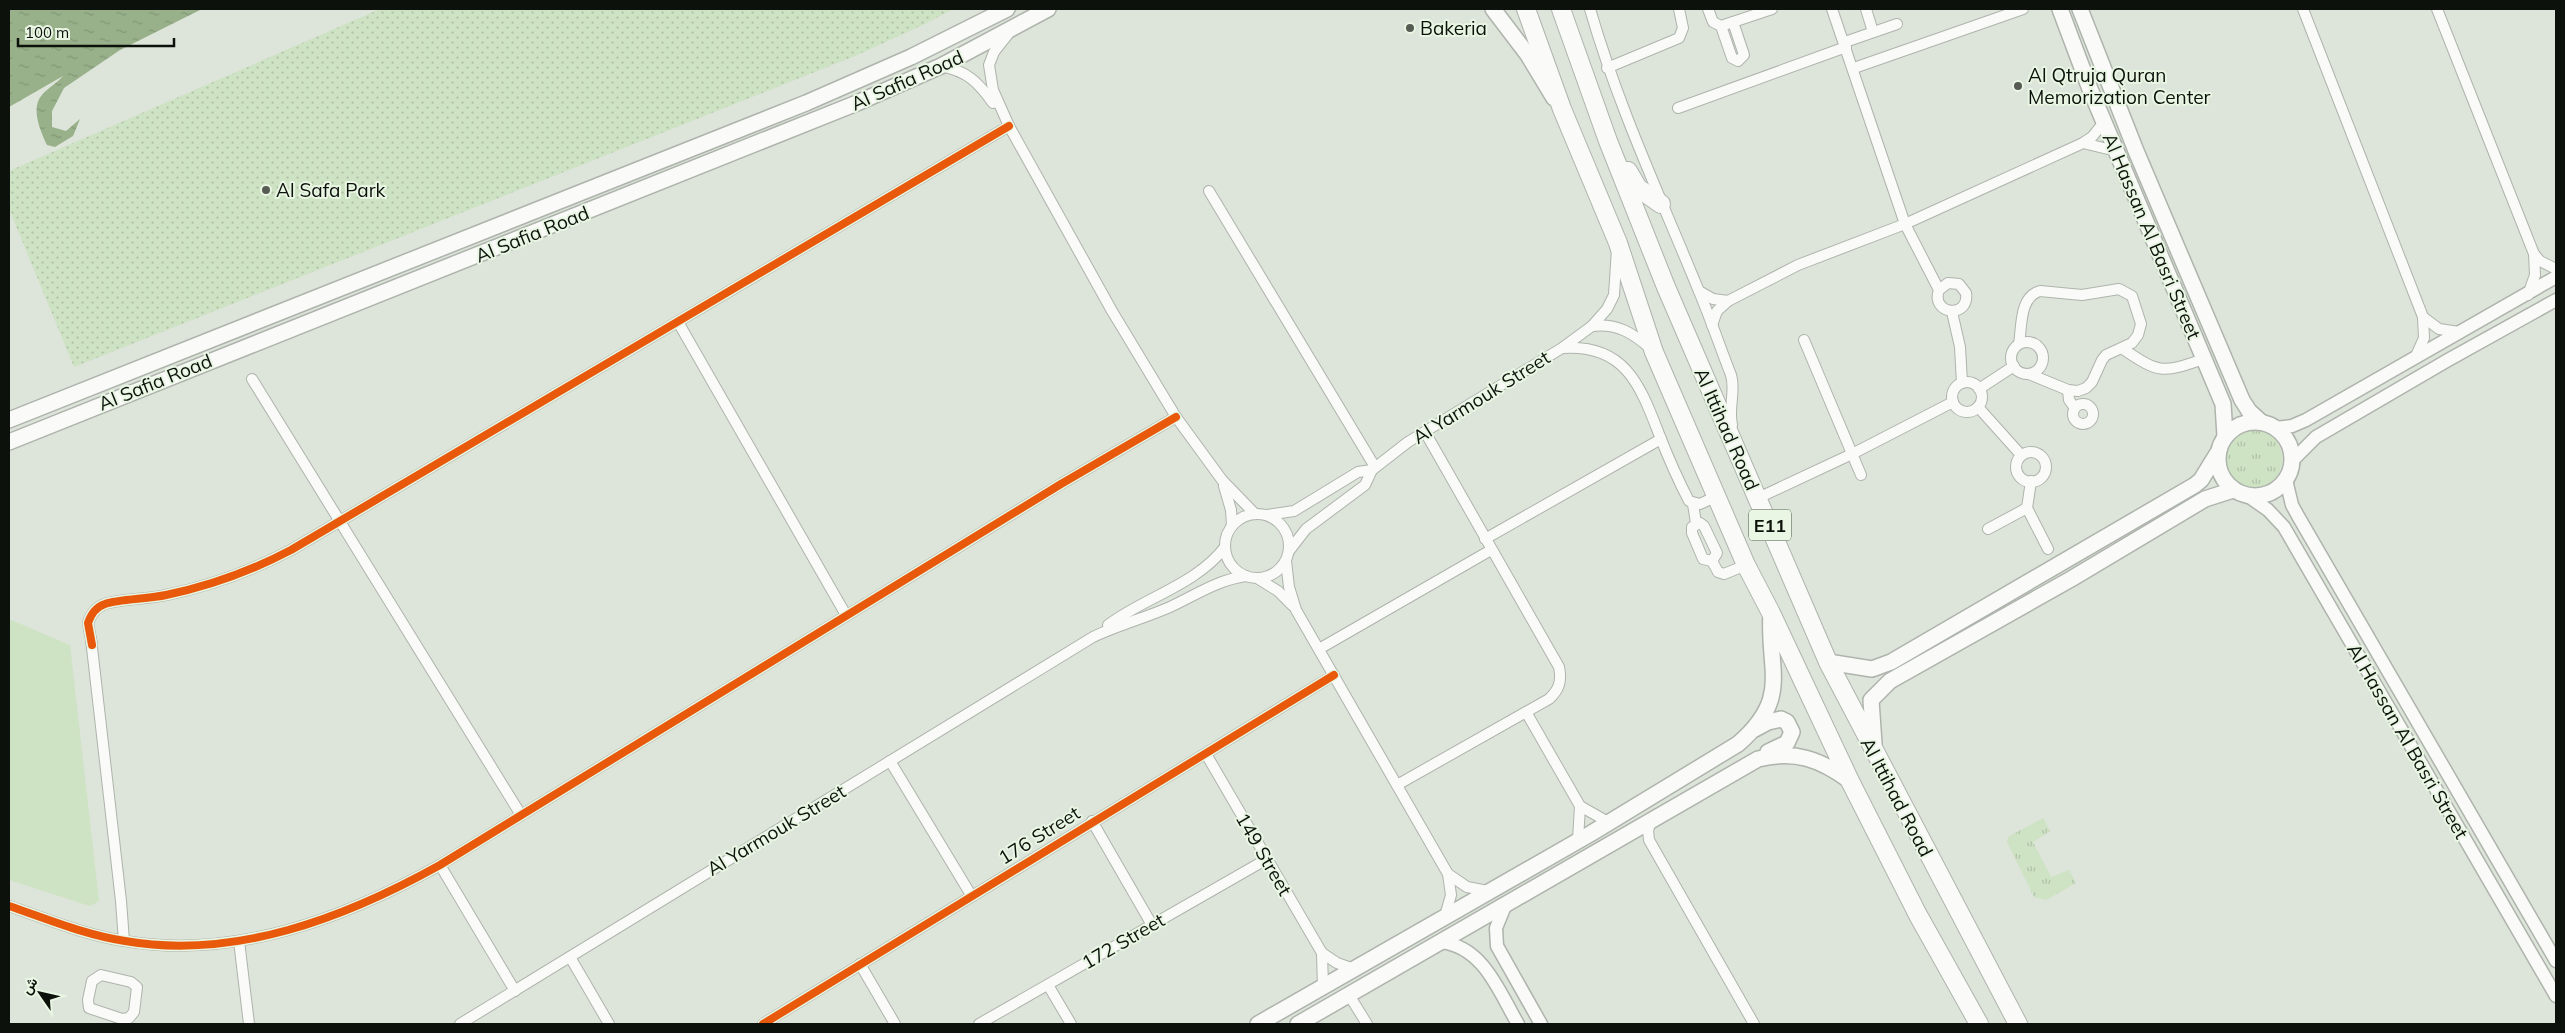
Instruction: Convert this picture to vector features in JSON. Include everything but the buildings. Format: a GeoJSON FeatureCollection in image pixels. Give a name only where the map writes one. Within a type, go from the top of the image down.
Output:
{"type":"FeatureCollection","features":[{"type":"Feature","properties":{"kind":"highway","name":"Al Ittihad Road"},"geometry":{"type":"LineString","coordinates":[[1526,9],[1562,109],[1618,243],[1654,352],[1746,565],[1771,612],[1850,781],[1918,915],[1980,1024]]}},
{"type":"Feature","properties":{"kind":"highway","name":"Al Ittihad Road"},"geometry":{"type":"LineString","coordinates":[[1561,9],[1608,141],[1666,287],[1828,662],[1876,758],[2018,1024]]}},
{"type":"Feature","properties":{"kind":"highway"},"geometry":{"type":"LineString","coordinates":[[1608,141],[1619,150],[1629,174],[1638,188],[1661,204]]}},
{"type":"Feature","properties":{"kind":"main road","name":"Al Safia Road"},"geometry":{"type":"LineString","coordinates":[[9,420],[824,96],[911,57],[1006,9]]}},
{"type":"Feature","properties":{"kind":"main road","name":"Al Safia Road"},"geometry":{"type":"LineString","coordinates":[[9,442],[157,381],[858,103],[941,66],[1048,9]]}},
{"type":"Feature","properties":{"kind":"main road"},"geometry":{"type":"LineString","coordinates":[[1493,9],[1528,55],[1547,88],[1562,109]]}},
{"type":"Feature","properties":{"kind":"main road","name":"Al Hassan Al Basri Street"},"geometry":{"type":"LineString","coordinates":[[2060,9],[2104,122],[2223,404],[2225,436]]}},
{"type":"Feature","properties":{"kind":"main road","name":"Al Hassan Al Basri Street"},"geometry":{"type":"LineString","coordinates":[[2080,9],[2125,125],[2242,400],[2249,411],[2261,422]]}},
{"type":"Feature","properties":{"kind":"main road"},"geometry":{"type":"LineString","coordinates":[[1828,662],[1872,670],[1891,662],[2195,485],[2201,480],[2217,454],[2225,436],[2241,424],[2261,422],[2276,428],[2288,443],[2292,461],[2286,480],[2269,494],[2248,496],[2233,490],[2220,474],[2217,454]]}},
{"type":"Feature","properties":{"kind":"main road"},"geometry":{"type":"LineString","coordinates":[[1876,758],[1871,725],[1871,700],[1890,681],[2071,579],[2205,499],[2233,490]]}},
{"type":"Feature","properties":{"kind":"main road"},"geometry":{"type":"LineString","coordinates":[[1752,730],[1766,712],[1775,676],[1770,631],[1771,612]]}},
{"type":"Feature","properties":{"kind":"main road"},"geometry":{"type":"LineString","coordinates":[[1258,1024],[1578,840],[1723,753],[1752,730],[1768,722],[1781,719],[1787,722],[1792,732],[1786,743],[1298,1024]]}},
{"type":"Feature","properties":{"kind":"main road"},"geometry":{"type":"LineString","coordinates":[[1758,758],[1786,754],[1810,758],[1825,764],[1850,781]]}},
{"type":"Feature","properties":{"kind":"main road"},"geometry":{"type":"LineString","coordinates":[[1323,988],[1325,998],[1332,1005]]}},
{"type":"Feature","properties":{"kind":"street"},"geometry":{"type":"LineString","coordinates":[[1590,9],[1608,68],[1661,204],[1699,291],[1733,384],[1730,415],[1743,452],[1743,466]]}},
{"type":"Feature","properties":{"kind":"street"},"geometry":{"type":"LineString","coordinates":[[1608,68],[1679,38],[1683,28],[1679,9]]}},
{"type":"Feature","properties":{"kind":"street"},"geometry":{"type":"LineString","coordinates":[[1708,9],[1713,22],[1721,26],[1732,58],[1738,61],[1744,54],[1733,22]]}},
{"type":"Feature","properties":{"kind":"street"},"geometry":{"type":"LineString","coordinates":[[1721,26],[1772,9]]}},
{"type":"Feature","properties":{"kind":"street"},"geometry":{"type":"LineString","coordinates":[[1832,9],[1846,44],[1905,224],[1940,290]]}},
{"type":"Feature","properties":{"kind":"street"},"geometry":{"type":"LineString","coordinates":[[1866,9],[1873,32]]}},
{"type":"Feature","properties":{"kind":"street"},"geometry":{"type":"LineString","coordinates":[[1854,68],[2023,9]]}},
{"type":"Feature","properties":{"kind":"street"},"geometry":{"type":"LineString","coordinates":[[2303,9],[2423,317],[2424,338],[2415,358]]}},
{"type":"Feature","properties":{"kind":"street"},"geometry":{"type":"LineString","coordinates":[[2438,9],[2534,254],[2535,275],[2528,295]]}},
{"type":"Feature","properties":{"kind":"street"},"geometry":{"type":"LineString","coordinates":[[1678,108],[1897,24]]}},
{"type":"Feature","properties":{"kind":"street"},"geometry":{"type":"LineString","coordinates":[[1006,121],[990,80],[989,65],[994,52],[1011,30]]}},
{"type":"Feature","properties":{"kind":"street"},"geometry":{"type":"LineString","coordinates":[[941,66],[960,70],[977,81],[1006,121],[1112,311],[1176,417],[1222,480],[1254,514]]}},
{"type":"Feature","properties":{"kind":"street"},"geometry":{"type":"LineString","coordinates":[[124,941],[92,645],[88,630],[90,617],[98,607],[116,602],[181,592],[266,563],[341,522],[678,322],[1006,121]]}},
{"type":"Feature","properties":{"kind":"street"},"geometry":{"type":"LineString","coordinates":[[1712,325],[1718,311],[1728,301],[1798,265],[1905,224],[2083,143],[2092,137],[2104,122]]}},
{"type":"Feature","properties":{"kind":"street"},"geometry":{"type":"LineString","coordinates":[[2083,143],[2116,151]]}},
{"type":"Feature","properties":{"kind":"street"},"geometry":{"type":"LineString","coordinates":[[1209,191],[1373,468]]}},
{"type":"Feature","properties":{"kind":"street","name":"Al Yarmouk Street"},"geometry":{"type":"LineString","coordinates":[[1267,515],[1294,511],[1358,472],[1373,468],[1425,432],[1562,348],[1592,326],[1607,309],[1614,295],[1618,243]]}},
{"type":"Feature","properties":{"kind":"street"},"geometry":{"type":"LineString","coordinates":[[2534,254],[2540,261],[2556,269]]}},
{"type":"Feature","properties":{"kind":"street"},"geometry":{"type":"LineString","coordinates":[[2276,428],[2292,426],[2306,420],[2459,332],[2528,295],[2556,277]]}},
{"type":"Feature","properties":{"kind":"street"},"geometry":{"type":"LineString","coordinates":[[1959,284],[1965,290],[1967,297],[1965,304],[1960,310],[1952,312],[1945,310],[1940,305],[1938,298],[1940,290],[1945,285],[1959,284]]}},
{"type":"Feature","properties":{"kind":"street"},"geometry":{"type":"LineString","coordinates":[[2119,289],[2132,296],[2141,324],[2138,335],[2132,343],[2123,349],[2106,356],[2102,360],[2092,382],[2086,388],[2078,391],[2068,390],[2030,374],[2020,372],[2014,366],[2012,357],[2019,344],[2026,301],[2034,293],[2046,292],[2082,295],[2119,289]]}},
{"type":"Feature","properties":{"kind":"street"},"geometry":{"type":"LineString","coordinates":[[1699,291],[1713,299],[1728,301]]}},
{"type":"Feature","properties":{"kind":"street"},"geometry":{"type":"LineString","coordinates":[[2292,461],[2316,437],[2556,300]]}},
{"type":"Feature","properties":{"kind":"street"},"geometry":{"type":"LineString","coordinates":[[1952,312],[1960,347],[1962,383]]}},
{"type":"Feature","properties":{"kind":"street"},"geometry":{"type":"LineString","coordinates":[[2423,317],[2439,329],[2459,332]]}},
{"type":"Feature","properties":{"kind":"street"},"geometry":{"type":"LineString","coordinates":[[678,322],[846,615]]}},
{"type":"Feature","properties":{"kind":"street"},"geometry":{"type":"LineString","coordinates":[[1592,326],[1616,326],[1632,334],[1654,352]]}},
{"type":"Feature","properties":{"kind":"street"},"geometry":{"type":"LineString","coordinates":[[1804,340],[1861,475]]}},
{"type":"Feature","properties":{"kind":"street"},"geometry":{"type":"LineString","coordinates":[[2019,344],[2024,342],[2035,344],[2042,353],[2042,364],[2030,374]]}},
{"type":"Feature","properties":{"kind":"street"},"geometry":{"type":"LineString","coordinates":[[1562,348],[1595,350],[1624,367],[1638,384],[1687,497],[1693,504],[1696,524],[1704,526],[1715,550],[1716,557],[1712,561],[1718,572],[1724,574],[1746,565]]}},
{"type":"Feature","properties":{"kind":"street"},"geometry":{"type":"LineString","coordinates":[[2123,349],[2150,367],[2162,370],[2204,359]]}},
{"type":"Feature","properties":{"kind":"street"},"geometry":{"type":"LineString","coordinates":[[1979,389],[2014,366]]}},
{"type":"Feature","properties":{"kind":"street"},"geometry":{"type":"LineString","coordinates":[[252,379],[521,815]]}},
{"type":"Feature","properties":{"kind":"street"},"geometry":{"type":"LineString","coordinates":[[1962,383],[1974,384],[1979,389],[1981,400],[1978,407],[1971,411],[1964,411],[1953,402],[1954,390],[1962,383]]}},
{"type":"Feature","properties":{"kind":"street"},"geometry":{"type":"LineString","coordinates":[[2068,390],[2069,400],[2075,408]]}},
{"type":"Feature","properties":{"kind":"street"},"geometry":{"type":"LineString","coordinates":[[1758,498],[1852,454],[1953,402]]}},
{"type":"Feature","properties":{"kind":"street"},"geometry":{"type":"LineString","coordinates":[[1978,407],[2021,455]]}},
{"type":"Feature","properties":{"kind":"street"},"geometry":{"type":"LineString","coordinates":[[9,906],[81,930],[124,941],[193,946],[239,941],[309,924],[343,913],[376,899],[440,865],[846,615],[1176,417]]}},
{"type":"Feature","properties":{"kind":"street"},"geometry":{"type":"LineString","coordinates":[[1397,785],[1526,712],[1554,694],[1558,688],[1560,674],[1425,432]]}},
{"type":"Feature","properties":{"kind":"street"},"geometry":{"type":"LineString","coordinates":[[1485,539],[1661,439]]}},
{"type":"Feature","properties":{"kind":"street"},"geometry":{"type":"LineString","coordinates":[[2032,452],[2038,454],[2044,460],[2045,467],[2043,474],[2031,481],[2021,478],[2017,472],[2017,461],[2021,455],[2032,452]]}},
{"type":"Feature","properties":{"kind":"street","name":"Al Yarmouk Street"},"geometry":{"type":"LineString","coordinates":[[1287,556],[1306,529],[1365,486],[1373,468]]}},
{"type":"Feature","properties":{"kind":"street"},"geometry":{"type":"LineString","coordinates":[[1222,480],[1228,495],[1232,526]]}},
{"type":"Feature","properties":{"kind":"street","name":"Al Hassan Al Basri Street"},"geometry":{"type":"LineString","coordinates":[[2286,480],[2292,505],[2298,516],[2556,961]]}},
{"type":"Feature","properties":{"kind":"street"},"geometry":{"type":"LineString","coordinates":[[2031,481],[2026,508],[2048,549]]}},
{"type":"Feature","properties":{"kind":"street"},"geometry":{"type":"LineString","coordinates":[[1693,504],[1700,504],[1717,496]]}},
{"type":"Feature","properties":{"kind":"street","name":"Al Hassan Al Basri Street"},"geometry":{"type":"LineString","coordinates":[[2248,496],[2268,510],[2284,527],[2556,996]]}},
{"type":"Feature","properties":{"kind":"street"},"geometry":{"type":"LineString","coordinates":[[1988,529],[2026,508]]}},
{"type":"Feature","properties":{"kind":"street"},"geometry":{"type":"LineString","coordinates":[[1296,610],[1289,586],[1287,533],[1282,526],[1267,515],[1254,514],[1246,516],[1232,526],[1227,536],[1225,547],[1231,564],[1278,591],[1296,610],[1448,874],[1451,895],[1445,916]]}},
{"type":"Feature","properties":{"kind":"street","name":"Al Yarmouk Street"},"geometry":{"type":"LineString","coordinates":[[463,1024],[1093,637],[1138,605],[1204,568],[1225,547]]}},
{"type":"Feature","properties":{"kind":"street"},"geometry":{"type":"LineString","coordinates":[[1319,648],[1491,550]]}},
{"type":"Feature","properties":{"kind":"street"},"geometry":{"type":"LineString","coordinates":[[1251,577],[1273,574],[1287,556]]}},
{"type":"Feature","properties":{"kind":"street","name":"Al Yarmouk Street"},"geometry":{"type":"LineString","coordinates":[[1093,637],[1123,623],[1172,606],[1224,580],[1251,577]]}},
{"type":"Feature","properties":{"kind":"street","name":"176 Street"},"geometry":{"type":"LineString","coordinates":[[763,1024],[1092,821],[1206,754],[1334,675]]}},
{"type":"Feature","properties":{"kind":"street"},"geometry":{"type":"LineString","coordinates":[[1526,712],[1580,806],[1581,823],[1578,840]]}},
{"type":"Feature","properties":{"kind":"street","name":"149 Street"},"geometry":{"type":"LineString","coordinates":[[1206,754],[1322,953],[1337,963],[1354,969]]}},
{"type":"Feature","properties":{"kind":"street"},"geometry":{"type":"LineString","coordinates":[[890,761],[971,896]]}},
{"type":"Feature","properties":{"kind":"street"},"geometry":{"type":"LineString","coordinates":[[1580,806],[1608,822]]}},
{"type":"Feature","properties":{"kind":"street"},"geometry":{"type":"LineString","coordinates":[[1651,820],[1648,831],[1649,840],[1754,1024]]}},
{"type":"Feature","properties":{"kind":"street"},"geometry":{"type":"LineString","coordinates":[[1092,821],[1152,925]]}},
{"type":"Feature","properties":{"kind":"street"},"geometry":{"type":"LineString","coordinates":[[1630,832],[1641,834],[1649,840]]}},
{"type":"Feature","properties":{"kind":"street","name":"172 Street"},"geometry":{"type":"LineString","coordinates":[[979,1024],[1267,859]]}},
{"type":"Feature","properties":{"kind":"street"},"geometry":{"type":"LineString","coordinates":[[440,865],[515,991]]}},
{"type":"Feature","properties":{"kind":"street"},"geometry":{"type":"LineString","coordinates":[[1448,874],[1467,887],[1488,891]]}},
{"type":"Feature","properties":{"kind":"street"},"geometry":{"type":"LineString","coordinates":[[1505,906],[1498,919],[1496,937],[1500,954],[1541,1024]]}},
{"type":"Feature","properties":{"kind":"street"},"geometry":{"type":"LineString","coordinates":[[239,941],[249,1024]]}},
{"type":"Feature","properties":{"kind":"street"},"geometry":{"type":"LineString","coordinates":[[1441,942],[1452,944],[1473,954],[1481,962],[1518,1024]]}},
{"type":"Feature","properties":{"kind":"street","name":"149 Street"},"geometry":{"type":"LineString","coordinates":[[1322,953],[1323,988]]}},
{"type":"Feature","properties":{"kind":"street"},"geometry":{"type":"LineString","coordinates":[[570,957],[609,1024]]}},
{"type":"Feature","properties":{"kind":"street"},"geometry":{"type":"LineString","coordinates":[[860,964],[895,1024]]}},
{"type":"Feature","properties":{"kind":"street"},"geometry":{"type":"LineString","coordinates":[[1494,984],[1498,974],[1503,972],[1512,975]]}},
{"type":"Feature","properties":{"kind":"street"},"geometry":{"type":"LineString","coordinates":[[101,975],[134,984],[138,990],[132,1015],[126,1020],[105,1020],[92,1011],[87,1004],[94,978],[101,975]]}},
{"type":"Feature","properties":{"kind":"street"},"geometry":{"type":"LineString","coordinates":[[1048,985],[1071,1024]]}},
{"type":"Feature","properties":{"kind":"street"},"geometry":{"type":"LineString","coordinates":[[1349,995],[1367,1024]]}},
{"type":"Feature","properties":{"kind":"green space","name":"Al Safa Park"},"geometry":{"type":"Polygon","coordinates":[[[380,9],[953,9],[855,56],[74,367],[9,209],[9,171],[380,9]]]}},
{"type":"Feature","properties":{"kind":"green space"},"geometry":{"type":"Polygon","coordinates":[[[2250,427],[2268,433],[2276,441],[2282,459],[2276,477],[2268,485],[2250,491],[2232,485],[2224,477],[2218,459],[2224,441],[2232,433],[2250,427]]]}},
{"type":"Feature","properties":{"kind":"green space"},"geometry":{"type":"Polygon","coordinates":[[[9,619],[70,645],[99,901],[90,906],[9,880],[9,619]]]}},
{"type":"Feature","properties":{"kind":"green space"},"geometry":{"type":"Polygon","coordinates":[[[2043,818],[2050,831],[2033,842],[2051,877],[2069,870],[2076,883],[2046,900],[2034,897],[2007,842],[2008,837],[2043,818]]]}},
{"type":"Feature","properties":{"kind":"water"},"geometry":{"type":"Polygon","coordinates":[[[9,9],[202,9],[120,50],[64,88],[52,111],[52,127],[66,131],[80,119],[73,136],[55,147],[47,145],[38,120],[37,106],[42,95],[63,76],[9,107],[9,9]]]}},
{"type":"Feature","properties":{"kind":"cycle path"},"geometry":{"type":"LineString","coordinates":[[92,645],[88,623],[94,611],[102,605],[111,602],[159,596],[198,587],[261,565],[291,550],[1009,126]]}},
{"type":"Feature","properties":{"kind":"cycle path"},"geometry":{"type":"LineString","coordinates":[[9,906],[95,935],[125,941],[166,945],[207,945],[248,939],[288,930],[366,902],[440,865],[1061,484],[1176,417]]}},
{"type":"Feature","properties":{"kind":"cycle path"},"geometry":{"type":"LineString","coordinates":[[763,1024],[1334,675]]}},
{"type":"Feature","properties":{"kind":"place","name":"Bakeria"},"geometry":{"type":"Point","coordinates":[1410,28]}},
{"type":"Feature","properties":{"kind":"place","name":"Al Qtruja Quran Memorization Center"},"geometry":{"type":"Point","coordinates":[2018,86]}},
{"type":"Feature","properties":{"kind":"place","name":"Al Safa Park"},"geometry":{"type":"Point","coordinates":[266,190]}}]}
